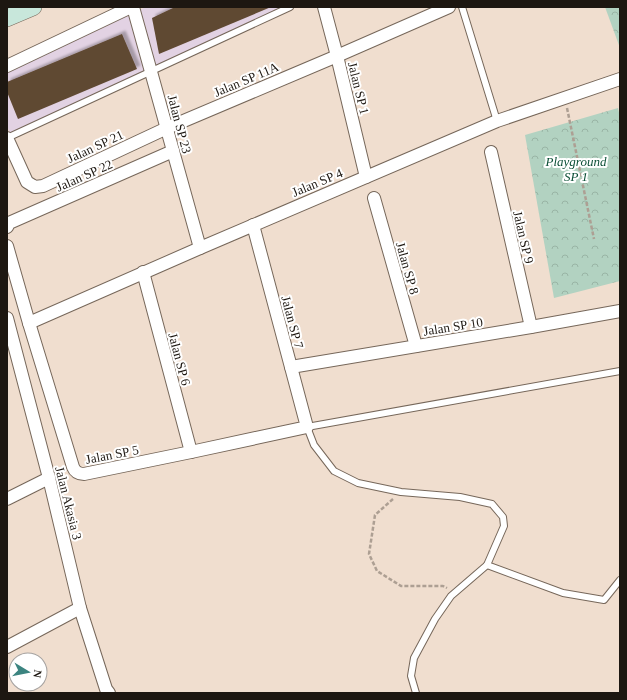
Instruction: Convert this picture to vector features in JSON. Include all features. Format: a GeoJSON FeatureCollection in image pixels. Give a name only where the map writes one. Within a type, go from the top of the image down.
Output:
{"type":"FeatureCollection","features":[{"type":"Feature","properties":{"kind":"main road"},"geometry":{"type":"LineString","coordinates":[[7,18],[33,7]]}},
{"type":"Feature","properties":{"kind":"street"},"geometry":{"type":"LineString","coordinates":[[7,66],[132,7]]}},
{"type":"Feature","properties":{"kind":"street","name":"Jalan SP 23"},"geometry":{"type":"LineString","coordinates":[[132,7],[200,248]]}},
{"type":"Feature","properties":{"kind":"street","name":"Jalan SP 1"},"geometry":{"type":"LineString","coordinates":[[324,7],[366,177]]}},
{"type":"Feature","properties":{"kind":"street","name":"Jalan SP 11A"},"geometry":{"type":"LineString","coordinates":[[167,128],[449,7]]}},
{"type":"Feature","properties":{"kind":"street","name":"Jalan SP 4"},"geometry":{"type":"LineString","coordinates":[[29,323],[143,272],[497,121],[620,79]]}},
{"type":"Feature","properties":{"kind":"street","name":"Jalan SP 21"},"geometry":{"type":"LineString","coordinates":[[7,138],[27,182],[35,187],[43,186],[167,128]]}},
{"type":"Feature","properties":{"kind":"street","name":"Jalan SP 22"},"geometry":{"type":"LineString","coordinates":[[7,226],[9,223],[173,152]]}},
{"type":"Feature","properties":{"kind":"street","name":"Jalan SP 9"},"geometry":{"type":"LineString","coordinates":[[491,152],[530,327]]}},
{"type":"Feature","properties":{"kind":"street","name":"Jalan SP 8"},"geometry":{"type":"LineString","coordinates":[[374,198],[416,346]]}},
{"type":"Feature","properties":{"kind":"street","name":"Jalan SP 7"},"geometry":{"type":"LineString","coordinates":[[253,225],[307,427]]}},
{"type":"Feature","properties":{"kind":"street"},"geometry":{"type":"LineString","coordinates":[[7,246],[29,323]]}},
{"type":"Feature","properties":{"kind":"street","name":"Jalan SP 6"},"geometry":{"type":"LineString","coordinates":[[143,272],[191,452]]}},
{"type":"Feature","properties":{"kind":"street","name":"Jalan SP 10"},"geometry":{"type":"LineString","coordinates":[[291,366],[620,311]]}},
{"type":"Feature","properties":{"kind":"street","name":"Jalan Akasia 3"},"geometry":{"type":"LineString","coordinates":[[7,318],[11,350],[49,478],[80,608],[106,689],[109,693]]}},
{"type":"Feature","properties":{"kind":"street","name":"Jalan SP 5"},"geometry":{"type":"LineString","coordinates":[[29,323],[73,467],[77,473],[84,474],[307,427]]}},
{"type":"Feature","properties":{"kind":"street"},"geometry":{"type":"LineString","coordinates":[[7,499],[49,478]]}},
{"type":"Feature","properties":{"kind":"street"},"geometry":{"type":"LineString","coordinates":[[7,647],[80,608]]}},
{"type":"Feature","properties":{"kind":"lane"},"geometry":{"type":"LineString","coordinates":[[7,138],[290,7]]}},
{"type":"Feature","properties":{"kind":"lane"},"geometry":{"type":"LineString","coordinates":[[462,7],[497,121]]}},
{"type":"Feature","properties":{"kind":"lane"},"geometry":{"type":"LineString","coordinates":[[416,693],[411,676],[414,658],[435,619],[451,596],[487,565],[504,526],[503,517],[492,504],[460,496],[401,492],[358,483],[334,470],[314,445],[307,427],[620,371]]}},
{"type":"Feature","properties":{"kind":"lane"},"geometry":{"type":"LineString","coordinates":[[487,565],[563,593],[604,600],[620,580]]}},
{"type":"Feature","properties":{"kind":"path"},"geometry":{"type":"LineString","coordinates":[[565,98],[594,239]]}},
{"type":"Feature","properties":{"kind":"path"},"geometry":{"type":"LineString","coordinates":[[401,492],[374,515],[369,554],[377,570],[401,586],[443,586],[457,591]]}},
{"type":"Feature","properties":{"kind":"shaded area"},"geometry":{"type":"Polygon","coordinates":[[[146,7],[283,7],[10,134],[7,125],[7,72],[146,7]]]}},
{"type":"Feature","properties":{"kind":"green space"},"geometry":{"type":"Polygon","coordinates":[[[605,7],[620,7],[620,48],[605,7]]]}},
{"type":"Feature","properties":{"kind":"green space","name":"Playground SP 1"},"geometry":{"type":"Polygon","coordinates":[[[618,108],[620,117],[620,281],[554,298],[525,135],[618,108]]]}},
{"type":"Feature","properties":{"kind":"building"},"geometry":{"type":"Polygon","coordinates":[[[175,7],[271,7],[159,54],[152,18],[175,7]]]}},
{"type":"Feature","properties":{"kind":"building"},"geometry":{"type":"Polygon","coordinates":[[[122,34],[137,69],[18,119],[7,92],[7,82],[122,34]]]}}]}
